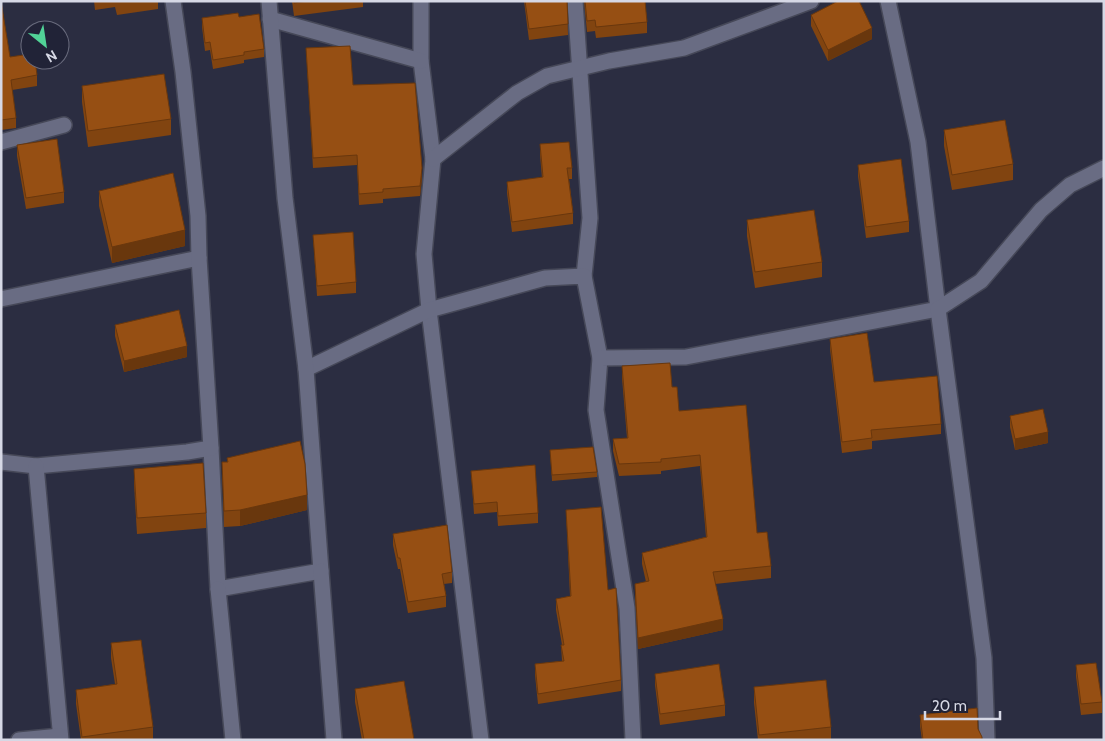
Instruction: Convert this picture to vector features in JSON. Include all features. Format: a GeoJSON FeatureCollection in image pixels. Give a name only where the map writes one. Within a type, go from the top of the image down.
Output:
{"type":"FeatureCollection","features":[{"type":"Feature","properties":{"kind":"street"},"geometry":{"type":"LineString","coordinates":[[173,1],[183,72],[198,216],[218,589],[233,740]]}},
{"type":"Feature","properties":{"kind":"street"},"geometry":{"type":"LineString","coordinates":[[269,1],[285,198],[306,369],[334,740]]}},
{"type":"Feature","properties":{"kind":"street"},"geometry":{"type":"LineString","coordinates":[[420,1],[421,61],[433,159],[424,254],[429,310],[481,740]]}},
{"type":"Feature","properties":{"kind":"street"},"geometry":{"type":"LineString","coordinates":[[575,1],[590,218],[584,276],[600,358],[596,410],[627,608],[633,740]]}},
{"type":"Feature","properties":{"kind":"street"},"geometry":{"type":"LineString","coordinates":[[433,159],[517,93],[547,76],[609,61],[684,48],[811,1]]}},
{"type":"Feature","properties":{"kind":"street"},"geometry":{"type":"LineString","coordinates":[[888,1],[918,142],[984,658],[987,740]]}},
{"type":"Feature","properties":{"kind":"street"},"geometry":{"type":"LineString","coordinates":[[270,19],[421,61]]}},
{"type":"Feature","properties":{"kind":"street"},"geometry":{"type":"LineString","coordinates":[[1,142],[64,125]]}},
{"type":"Feature","properties":{"kind":"street"},"geometry":{"type":"LineString","coordinates":[[600,358],[686,357],[938,308],[981,281],[1041,210],[1070,185],[1104,168]]}},
{"type":"Feature","properties":{"kind":"street"},"geometry":{"type":"LineString","coordinates":[[1,299],[199,258]]}},
{"type":"Feature","properties":{"kind":"street"},"geometry":{"type":"LineString","coordinates":[[306,369],[429,310],[545,278],[584,276]]}},
{"type":"Feature","properties":{"kind":"street"},"geometry":{"type":"LineString","coordinates":[[1,462],[36,466],[187,452],[211,448]]}},
{"type":"Feature","properties":{"kind":"street"},"geometry":{"type":"LineString","coordinates":[[19,740],[60,738],[36,466]]}},
{"type":"Feature","properties":{"kind":"street"},"geometry":{"type":"LineString","coordinates":[[218,589],[321,570]]}},
{"type":"Feature","properties":{"kind":"building"},"geometry":{"type":"Polygon","coordinates":[[[1,1],[10,57],[20,56],[20,70],[36,70],[37,75],[11,80],[16,118],[1,120],[1,1]]]}},
{"type":"Feature","properties":{"kind":"building"},"geometry":{"type":"Polygon","coordinates":[[[525,1],[567,1],[568,24],[529,29],[525,1]]]}},
{"type":"Feature","properties":{"kind":"building"},"geometry":{"type":"Polygon","coordinates":[[[585,1],[645,1],[647,22],[596,27],[595,20],[587,21],[585,1]]]}},
{"type":"Feature","properties":{"kind":"building"},"geometry":{"type":"Polygon","coordinates":[[[838,1],[859,1],[872,28],[828,50],[811,15],[838,1]]]}},
{"type":"Feature","properties":{"kind":"building"},"geometry":{"type":"Polygon","coordinates":[[[238,13],[239,17],[259,14],[264,49],[244,52],[244,55],[213,60],[210,42],[205,43],[202,18],[238,13]]]}},
{"type":"Feature","properties":{"kind":"building"},"geometry":{"type":"Polygon","coordinates":[[[350,46],[353,85],[415,83],[422,168],[420,186],[383,189],[383,192],[359,194],[357,155],[313,158],[306,48],[350,46]]]}},
{"type":"Feature","properties":{"kind":"building"},"geometry":{"type":"Polygon","coordinates":[[[164,74],[171,119],[88,131],[82,86],[164,74]]]}},
{"type":"Feature","properties":{"kind":"building"},"geometry":{"type":"Polygon","coordinates":[[[1005,120],[1013,164],[952,175],[944,130],[1005,120]]]}},
{"type":"Feature","properties":{"kind":"building"},"geometry":{"type":"Polygon","coordinates":[[[57,139],[64,192],[26,198],[17,145],[57,139]]]}},
{"type":"Feature","properties":{"kind":"building"},"geometry":{"type":"Polygon","coordinates":[[[569,142],[572,168],[567,168],[573,213],[512,222],[507,182],[543,177],[540,144],[569,142]]]}},
{"type":"Feature","properties":{"kind":"building"},"geometry":{"type":"Polygon","coordinates":[[[901,159],[909,221],[866,227],[858,165],[901,159]]]}},
{"type":"Feature","properties":{"kind":"building"},"geometry":{"type":"Polygon","coordinates":[[[173,173],[185,230],[112,247],[99,191],[173,173]]]}},
{"type":"Feature","properties":{"kind":"building"},"geometry":{"type":"Polygon","coordinates":[[[814,210],[822,262],[755,272],[747,220],[814,210]]]}},
{"type":"Feature","properties":{"kind":"building"},"geometry":{"type":"Polygon","coordinates":[[[353,232],[356,282],[317,286],[313,235],[353,232]]]}},
{"type":"Feature","properties":{"kind":"building"},"geometry":{"type":"Polygon","coordinates":[[[179,310],[187,346],[124,361],[115,325],[179,310]]]}},
{"type":"Feature","properties":{"kind":"building"},"geometry":{"type":"Polygon","coordinates":[[[867,333],[874,382],[937,376],[941,424],[871,430],[872,438],[842,442],[830,339],[867,333]]]}},
{"type":"Feature","properties":{"kind":"building"},"geometry":{"type":"Polygon","coordinates":[[[670,363],[672,387],[677,387],[679,411],[746,405],[757,533],[767,532],[771,566],[713,572],[723,619],[638,638],[635,584],[649,581],[642,553],[707,537],[700,455],[661,459],[661,462],[619,464],[613,439],[628,438],[622,366],[670,363]]]}},
{"type":"Feature","properties":{"kind":"building"},"geometry":{"type":"Polygon","coordinates":[[[1043,409],[1048,432],[1015,439],[1010,416],[1043,409]]]}},
{"type":"Feature","properties":{"kind":"building"},"geometry":{"type":"Polygon","coordinates":[[[300,441],[305,464],[307,495],[240,510],[224,511],[222,462],[228,462],[227,458],[300,441]]]}},
{"type":"Feature","properties":{"kind":"building"},"geometry":{"type":"Polygon","coordinates":[[[593,447],[597,472],[552,475],[550,450],[593,447]]]}},
{"type":"Feature","properties":{"kind":"building"},"geometry":{"type":"Polygon","coordinates":[[[203,463],[206,513],[137,518],[134,469],[203,463]]]}},
{"type":"Feature","properties":{"kind":"building"},"geometry":{"type":"Polygon","coordinates":[[[535,465],[538,513],[498,516],[497,502],[474,504],[471,471],[535,465]]]}},
{"type":"Feature","properties":{"kind":"building"},"geometry":{"type":"Polygon","coordinates":[[[601,507],[608,590],[616,588],[621,680],[538,694],[535,664],[564,661],[561,645],[564,645],[556,599],[571,596],[566,510],[601,507]]]}},
{"type":"Feature","properties":{"kind":"building"},"geometry":{"type":"Polygon","coordinates":[[[447,525],[452,572],[442,574],[446,596],[408,602],[400,558],[398,558],[393,534],[447,525]]]}},
{"type":"Feature","properties":{"kind":"building"},"geometry":{"type":"Polygon","coordinates":[[[141,640],[153,727],[82,737],[76,690],[117,684],[111,643],[141,640]]]}},
{"type":"Feature","properties":{"kind":"building"},"geometry":{"type":"Polygon","coordinates":[[[1096,663],[1102,702],[1081,704],[1076,665],[1096,663]]]}},
{"type":"Feature","properties":{"kind":"building"},"geometry":{"type":"Polygon","coordinates":[[[719,664],[725,705],[660,714],[655,674],[719,664]]]}},
{"type":"Feature","properties":{"kind":"building"},"geometry":{"type":"Polygon","coordinates":[[[826,680],[831,727],[759,735],[754,687],[826,680]]]}},
{"type":"Feature","properties":{"kind":"building"},"geometry":{"type":"Polygon","coordinates":[[[404,681],[414,740],[364,740],[355,689],[404,681]]]}},
{"type":"Feature","properties":{"kind":"building"},"geometry":{"type":"Polygon","coordinates":[[[977,708],[978,729],[982,740],[923,740],[920,715],[977,708]]]}}]}
